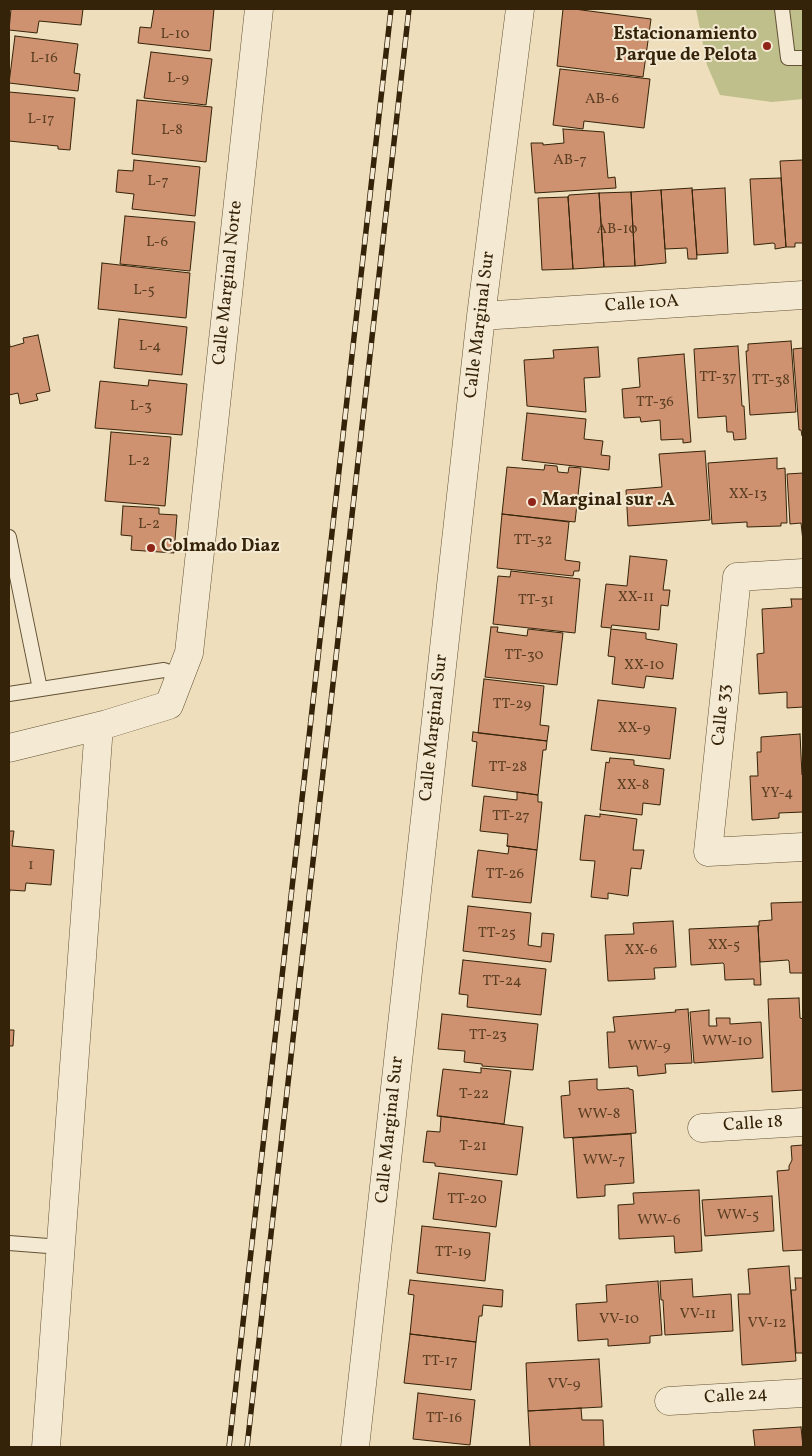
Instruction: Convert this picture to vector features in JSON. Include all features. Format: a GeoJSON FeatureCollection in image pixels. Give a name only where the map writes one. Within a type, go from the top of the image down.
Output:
{"type":"FeatureCollection","features":[{"type":"Feature","properties":{"kind":"street","name":"Calle Marginal Norte"},"geometry":{"type":"LineString","coordinates":[[99,726],[169,705],[189,653],[259,9]]}},
{"type":"Feature","properties":{"kind":"street","name":"Calle Marginal Sur"},"geometry":{"type":"LineString","coordinates":[[355,1447],[481,316],[520,9]]}},
{"type":"Feature","properties":{"kind":"street","name":"Calle 10A"},"geometry":{"type":"LineString","coordinates":[[481,316],[803,295]]}},
{"type":"Feature","properties":{"kind":"street","name":"Calle 33"},"geometry":{"type":"LineString","coordinates":[[803,573],[737,577],[708,852],[803,847]]}},
{"type":"Feature","properties":{"kind":"street"},"geometry":{"type":"LineString","coordinates":[[9,748],[99,726],[46,1447]]}},
{"type":"Feature","properties":{"kind":"street","name":"Calle 18"},"geometry":{"type":"LineString","coordinates":[[702,1128],[803,1122]]}},
{"type":"Feature","properties":{"kind":"street","name":"Calle 24"},"geometry":{"type":"LineString","coordinates":[[669,1401],[803,1393]]}},
{"type":"Feature","properties":{"kind":"lane"},"geometry":{"type":"LineString","coordinates":[[782,9],[788,58],[803,58]]}},
{"type":"Feature","properties":{"kind":"lane"},"geometry":{"type":"LineString","coordinates":[[9,537],[40,689]]}},
{"type":"Feature","properties":{"kind":"lane"},"geometry":{"type":"LineString","coordinates":[[9,694],[164,670],[180,676]]}},
{"type":"Feature","properties":{"kind":"lane"},"geometry":{"type":"LineString","coordinates":[[9,1244],[61,1247]]}},
{"type":"Feature","properties":{"kind":"green space"},"geometry":{"type":"Polygon","coordinates":[[[696,9],[803,9],[803,99],[772,102],[720,95],[707,65],[696,9]]]}},
{"type":"Feature","properties":{"kind":"building"},"geometry":{"type":"Polygon","coordinates":[[[11,9],[83,9],[81,25],[39,21],[37,33],[9,30],[11,9]]]}},
{"type":"Feature","properties":{"kind":"building"},"geometry":{"type":"Polygon","coordinates":[[[154,9],[214,9],[210,51],[138,43],[140,27],[151,28],[154,9]]]}},
{"type":"Feature","properties":{"kind":"building"},"geometry":{"type":"Polygon","coordinates":[[[563,9],[651,19],[643,77],[557,66],[563,9]]]}},
{"type":"Feature","properties":{"kind":"building"},"geometry":{"type":"Polygon","coordinates":[[[15,36],[78,44],[74,73],[80,74],[78,91],[9,83],[15,36]]]}},
{"type":"Feature","properties":{"kind":"building"},"geometry":{"type":"Polygon","coordinates":[[[151,52],[212,59],[206,105],[144,98],[151,52]]]}},
{"type":"Feature","properties":{"kind":"building"},"geometry":{"type":"Polygon","coordinates":[[[560,69],[650,79],[644,128],[584,121],[583,129],[553,125],[560,69]]]}},
{"type":"Feature","properties":{"kind":"building"},"geometry":{"type":"Polygon","coordinates":[[[9,92],[75,98],[70,150],[58,149],[58,146],[9,141],[9,92]]]}},
{"type":"Feature","properties":{"kind":"building"},"geometry":{"type":"Polygon","coordinates":[[[137,100],[212,107],[206,162],[132,154],[137,100]]]}},
{"type":"Feature","properties":{"kind":"building"},"geometry":{"type":"Polygon","coordinates":[[[563,129],[604,132],[608,178],[615,177],[616,188],[535,193],[531,143],[543,143],[543,145],[564,143],[563,129]]]}},
{"type":"Feature","properties":{"kind":"building"},"geometry":{"type":"Polygon","coordinates":[[[134,160],[200,167],[195,216],[132,209],[134,194],[116,192],[118,170],[133,171],[134,160]]]}},
{"type":"Feature","properties":{"kind":"building"},"geometry":{"type":"Polygon","coordinates":[[[803,160],[803,243],[795,243],[795,247],[786,247],[780,161],[803,160]]]}},
{"type":"Feature","properties":{"kind":"building"},"geometry":{"type":"Polygon","coordinates":[[[781,178],[786,247],[775,249],[775,244],[773,243],[754,245],[750,179],[781,178]]]}},
{"type":"Feature","properties":{"kind":"building"},"geometry":{"type":"Polygon","coordinates":[[[692,188],[697,259],[688,259],[687,248],[665,249],[661,190],[692,188]]]}},
{"type":"Feature","properties":{"kind":"building"},"geometry":{"type":"Polygon","coordinates":[[[725,188],[728,253],[697,255],[692,190],[725,188]]]}},
{"type":"Feature","properties":{"kind":"building"},"geometry":{"type":"Polygon","coordinates":[[[661,190],[666,263],[635,266],[631,192],[661,190]]]}},
{"type":"Feature","properties":{"kind":"building"},"geometry":{"type":"Polygon","coordinates":[[[631,192],[635,266],[604,267],[599,193],[631,192]]]}},
{"type":"Feature","properties":{"kind":"building"},"geometry":{"type":"Polygon","coordinates":[[[599,193],[604,267],[573,269],[568,197],[569,195],[599,193]]]}},
{"type":"Feature","properties":{"kind":"building"},"geometry":{"type":"Polygon","coordinates":[[[568,197],[573,269],[542,270],[538,198],[568,197]]]}},
{"type":"Feature","properties":{"kind":"building"},"geometry":{"type":"Polygon","coordinates":[[[125,216],[195,222],[190,271],[120,264],[125,216]]]}},
{"type":"Feature","properties":{"kind":"building"},"geometry":{"type":"Polygon","coordinates":[[[102,263],[190,273],[186,318],[98,309],[102,263]]]}},
{"type":"Feature","properties":{"kind":"building"},"geometry":{"type":"Polygon","coordinates":[[[119,319],[187,327],[182,375],[114,368],[119,319]]]}},
{"type":"Feature","properties":{"kind":"building"},"geometry":{"type":"Polygon","coordinates":[[[38,335],[50,391],[36,394],[38,400],[20,404],[18,393],[9,395],[9,339],[10,347],[24,343],[23,338],[38,335]]]}},
{"type":"Feature","properties":{"kind":"building"},"geometry":{"type":"Polygon","coordinates":[[[791,341],[796,412],[750,415],[746,351],[748,351],[748,344],[791,341]]]}},
{"type":"Feature","properties":{"kind":"building"},"geometry":{"type":"Polygon","coordinates":[[[738,346],[746,439],[734,440],[733,432],[727,432],[726,416],[698,418],[694,349],[738,346]]]}},
{"type":"Feature","properties":{"kind":"building"},"geometry":{"type":"Polygon","coordinates":[[[598,347],[600,377],[584,378],[586,412],[527,406],[524,360],[554,358],[553,350],[598,347]]]}},
{"type":"Feature","properties":{"kind":"building"},"geometry":{"type":"Polygon","coordinates":[[[803,348],[802,436],[801,430],[799,430],[793,349],[803,348]]]}},
{"type":"Feature","properties":{"kind":"building"},"geometry":{"type":"Polygon","coordinates":[[[684,354],[691,442],[683,443],[683,439],[661,440],[660,420],[641,422],[640,417],[624,418],[622,389],[640,387],[638,358],[684,354]]]}},
{"type":"Feature","properties":{"kind":"building"},"geometry":{"type":"Polygon","coordinates":[[[149,380],[187,384],[182,435],[95,428],[100,381],[148,386],[149,380]]]}},
{"type":"Feature","properties":{"kind":"building"},"geometry":{"type":"Polygon","coordinates":[[[527,413],[586,419],[584,439],[603,441],[601,455],[610,456],[609,470],[522,460],[527,413]]]}},
{"type":"Feature","properties":{"kind":"building"},"geometry":{"type":"Polygon","coordinates":[[[111,432],[171,437],[165,506],[105,501],[111,432]]]}},
{"type":"Feature","properties":{"kind":"building"},"geometry":{"type":"Polygon","coordinates":[[[705,451],[710,520],[628,526],[626,490],[662,487],[659,454],[705,451]]]}},
{"type":"Feature","properties":{"kind":"building"},"geometry":{"type":"Polygon","coordinates":[[[777,458],[777,469],[785,468],[787,523],[781,523],[781,526],[747,527],[747,522],[712,524],[708,463],[777,458]]]}},
{"type":"Feature","properties":{"kind":"building"},"geometry":{"type":"Polygon","coordinates":[[[545,465],[557,466],[558,472],[568,473],[569,467],[581,468],[575,522],[502,514],[507,467],[544,470],[545,465]]]}},
{"type":"Feature","properties":{"kind":"building"},"geometry":{"type":"Polygon","coordinates":[[[803,473],[803,541],[801,523],[790,524],[787,474],[803,473]]]}},
{"type":"Feature","properties":{"kind":"building"},"geometry":{"type":"Polygon","coordinates":[[[123,506],[159,508],[159,514],[177,515],[174,553],[131,550],[132,536],[121,535],[123,506]]]}},
{"type":"Feature","properties":{"kind":"building"},"geometry":{"type":"Polygon","coordinates":[[[502,514],[569,522],[565,560],[580,562],[579,571],[574,571],[573,576],[497,568],[502,514]]]}},
{"type":"Feature","properties":{"kind":"building"},"geometry":{"type":"Polygon","coordinates":[[[630,556],[667,560],[663,590],[670,590],[668,606],[661,605],[659,630],[612,625],[611,628],[601,627],[606,584],[627,586],[630,556]]]}},
{"type":"Feature","properties":{"kind":"building"},"geometry":{"type":"Polygon","coordinates":[[[511,571],[580,579],[575,633],[493,624],[498,576],[510,577],[511,571]]]}},
{"type":"Feature","properties":{"kind":"building"},"geometry":{"type":"Polygon","coordinates":[[[791,599],[803,599],[803,707],[787,708],[787,692],[759,694],[757,654],[764,653],[762,609],[792,607],[791,599]]]}},
{"type":"Feature","properties":{"kind":"building"},"geometry":{"type":"Polygon","coordinates":[[[491,627],[498,627],[497,632],[527,636],[528,629],[563,633],[557,685],[485,677],[491,627]]]}},
{"type":"Feature","properties":{"kind":"building"},"geometry":{"type":"Polygon","coordinates":[[[611,629],[646,633],[646,639],[677,644],[673,679],[646,676],[644,688],[612,684],[615,657],[608,656],[611,629]]]}},
{"type":"Feature","properties":{"kind":"building"},"geometry":{"type":"Polygon","coordinates":[[[484,679],[544,686],[540,725],[549,726],[547,741],[478,733],[484,679]]]}},
{"type":"Feature","properties":{"kind":"building"},"geometry":{"type":"Polygon","coordinates":[[[598,700],[676,708],[670,759],[591,750],[598,700]]]}},
{"type":"Feature","properties":{"kind":"building"},"geometry":{"type":"Polygon","coordinates":[[[473,732],[547,741],[546,750],[543,750],[538,795],[472,786],[477,742],[472,741],[473,732]]]}},
{"type":"Feature","properties":{"kind":"building"},"geometry":{"type":"Polygon","coordinates":[[[800,734],[803,812],[779,813],[779,818],[752,820],[750,776],[758,776],[757,752],[761,752],[761,737],[800,734]]]}},
{"type":"Feature","properties":{"kind":"building"},"geometry":{"type":"Polygon","coordinates":[[[610,758],[634,760],[634,765],[664,769],[660,805],[643,803],[642,815],[600,810],[606,762],[609,763],[610,758]]]}},
{"type":"Feature","properties":{"kind":"building"},"geometry":{"type":"Polygon","coordinates":[[[517,792],[538,795],[538,802],[542,802],[537,850],[507,846],[508,834],[480,831],[484,796],[517,800],[517,792]]]}},
{"type":"Feature","properties":{"kind":"building"},"geometry":{"type":"Polygon","coordinates":[[[600,814],[637,819],[633,850],[644,850],[641,869],[631,868],[628,896],[608,893],[608,899],[591,897],[595,861],[580,860],[585,815],[600,817],[600,814]]]}},
{"type":"Feature","properties":{"kind":"building"},"geometry":{"type":"Polygon","coordinates":[[[9,831],[14,831],[12,846],[54,850],[51,885],[26,883],[25,891],[10,890],[9,897],[9,831]]]}},
{"type":"Feature","properties":{"kind":"building"},"geometry":{"type":"Polygon","coordinates":[[[507,846],[537,850],[531,903],[472,897],[478,850],[508,854],[509,847],[507,846]]]}},
{"type":"Feature","properties":{"kind":"building"},"geometry":{"type":"Polygon","coordinates":[[[803,902],[803,973],[790,973],[788,960],[760,962],[758,926],[759,921],[772,920],[771,903],[803,902]]]}},
{"type":"Feature","properties":{"kind":"building"},"geometry":{"type":"Polygon","coordinates":[[[468,906],[531,913],[528,945],[541,947],[542,933],[554,934],[551,962],[463,951],[468,906]]]}},
{"type":"Feature","properties":{"kind":"building"},"geometry":{"type":"Polygon","coordinates":[[[673,921],[676,967],[654,968],[655,979],[608,981],[605,935],[634,934],[633,923],[673,921]]]}},
{"type":"Feature","properties":{"kind":"building"},"geometry":{"type":"Polygon","coordinates":[[[758,926],[761,985],[754,985],[754,979],[725,980],[723,963],[691,965],[689,929],[758,926]]]}},
{"type":"Feature","properties":{"kind":"building"},"geometry":{"type":"Polygon","coordinates":[[[463,960],[546,969],[541,1015],[467,1007],[468,995],[459,994],[463,960]]]}},
{"type":"Feature","properties":{"kind":"building"},"geometry":{"type":"Polygon","coordinates":[[[799,998],[800,1018],[803,1019],[803,1090],[772,1092],[768,999],[799,998]]]}},
{"type":"Feature","properties":{"kind":"building"},"geometry":{"type":"Polygon","coordinates":[[[688,1009],[692,1063],[665,1064],[666,1073],[638,1076],[637,1066],[609,1068],[607,1032],[615,1032],[613,1017],[676,1012],[675,1010],[688,1009]]]}},
{"type":"Feature","properties":{"kind":"building"},"geometry":{"type":"Polygon","coordinates":[[[709,1010],[709,1026],[717,1026],[716,1018],[730,1018],[730,1024],[761,1022],[763,1058],[694,1063],[690,1012],[709,1010]]]}},
{"type":"Feature","properties":{"kind":"building"},"geometry":{"type":"Polygon","coordinates":[[[442,1014],[538,1024],[533,1070],[482,1066],[482,1064],[464,1062],[465,1051],[438,1049],[442,1014]]]}},
{"type":"Feature","properties":{"kind":"building"},"geometry":{"type":"Polygon","coordinates":[[[9,1030],[14,1030],[13,1046],[9,1046],[9,1030]]]}},
{"type":"Feature","properties":{"kind":"building"},"geometry":{"type":"Polygon","coordinates":[[[481,1068],[511,1071],[504,1124],[437,1116],[443,1069],[481,1073],[481,1068]]]}},
{"type":"Feature","properties":{"kind":"building"},"geometry":{"type":"Polygon","coordinates":[[[597,1079],[597,1089],[599,1090],[629,1088],[633,1090],[636,1133],[564,1138],[561,1096],[570,1095],[569,1081],[597,1079]]]}},
{"type":"Feature","properties":{"kind":"building"},"geometry":{"type":"Polygon","coordinates":[[[440,1116],[523,1127],[517,1175],[435,1166],[435,1163],[423,1162],[427,1131],[440,1132],[440,1116]]]}},
{"type":"Feature","properties":{"kind":"building"},"geometry":{"type":"Polygon","coordinates":[[[631,1134],[634,1183],[605,1185],[605,1196],[577,1198],[572,1138],[631,1134]]]}},
{"type":"Feature","properties":{"kind":"building"},"geometry":{"type":"Polygon","coordinates":[[[803,1145],[803,1250],[783,1251],[777,1171],[789,1170],[792,1160],[791,1146],[803,1145]]]}},
{"type":"Feature","properties":{"kind":"building"},"geometry":{"type":"Polygon","coordinates":[[[439,1173],[502,1181],[496,1227],[433,1219],[439,1173]]]}},
{"type":"Feature","properties":{"kind":"building"},"geometry":{"type":"Polygon","coordinates":[[[699,1190],[702,1251],[675,1253],[674,1236],[619,1239],[618,1205],[634,1204],[633,1193],[699,1190]]]}},
{"type":"Feature","properties":{"kind":"building"},"geometry":{"type":"Polygon","coordinates":[[[772,1196],[774,1231],[705,1236],[702,1200],[772,1196]]]}},
{"type":"Feature","properties":{"kind":"building"},"geometry":{"type":"Polygon","coordinates":[[[422,1226],[490,1233],[485,1281],[417,1273],[422,1226]]]}},
{"type":"Feature","properties":{"kind":"building"},"geometry":{"type":"Polygon","coordinates":[[[789,1266],[796,1361],[742,1365],[738,1294],[750,1294],[748,1269],[789,1266]]]}},
{"type":"Feature","properties":{"kind":"building"},"geometry":{"type":"Polygon","coordinates":[[[795,1278],[803,1278],[803,1353],[796,1353],[791,1290],[796,1290],[795,1278]]]}},
{"type":"Feature","properties":{"kind":"building"},"geometry":{"type":"Polygon","coordinates":[[[692,1279],[693,1297],[731,1294],[733,1331],[665,1335],[660,1281],[692,1279]]]}},
{"type":"Feature","properties":{"kind":"building"},"geometry":{"type":"Polygon","coordinates":[[[410,1280],[503,1290],[502,1307],[483,1305],[482,1316],[479,1316],[476,1342],[410,1334],[414,1295],[408,1294],[410,1280]]]}},
{"type":"Feature","properties":{"kind":"building"},"geometry":{"type":"Polygon","coordinates":[[[658,1281],[662,1335],[650,1336],[650,1343],[608,1346],[608,1339],[578,1341],[576,1304],[607,1302],[606,1285],[658,1281]]]}},
{"type":"Feature","properties":{"kind":"building"},"geometry":{"type":"Polygon","coordinates":[[[410,1334],[476,1342],[471,1390],[404,1383],[410,1334]]]}},
{"type":"Feature","properties":{"kind":"building"},"geometry":{"type":"Polygon","coordinates":[[[599,1359],[602,1407],[528,1411],[526,1363],[599,1359]]]}},
{"type":"Feature","properties":{"kind":"building"},"geometry":{"type":"Polygon","coordinates":[[[418,1393],[475,1400],[470,1445],[413,1439],[418,1393]]]}},
{"type":"Feature","properties":{"kind":"building"},"geometry":{"type":"Polygon","coordinates":[[[581,1408],[582,1420],[603,1420],[604,1447],[530,1447],[528,1411],[581,1408]]]}},
{"type":"Feature","properties":{"kind":"building"},"geometry":{"type":"Polygon","coordinates":[[[801,1427],[803,1447],[755,1447],[753,1430],[801,1427]]]}},
{"type":"Feature","properties":{"kind":"railway"},"geometry":{"type":"LineString","coordinates":[[229,1447],[391,9]]}},
{"type":"Feature","properties":{"kind":"railway"},"geometry":{"type":"LineString","coordinates":[[247,1447],[409,9]]}},
{"type":"Feature","properties":{"kind":"place","name":"Estacionamiento Parque de Pelota"},"geometry":{"type":"Point","coordinates":[767,46]}},
{"type":"Feature","properties":{"kind":"place","name":"Marginal sur .A"},"geometry":{"type":"Point","coordinates":[532,502]}},
{"type":"Feature","properties":{"kind":"place","name":"Colmado Diaz"},"geometry":{"type":"Point","coordinates":[151,548]}}]}
